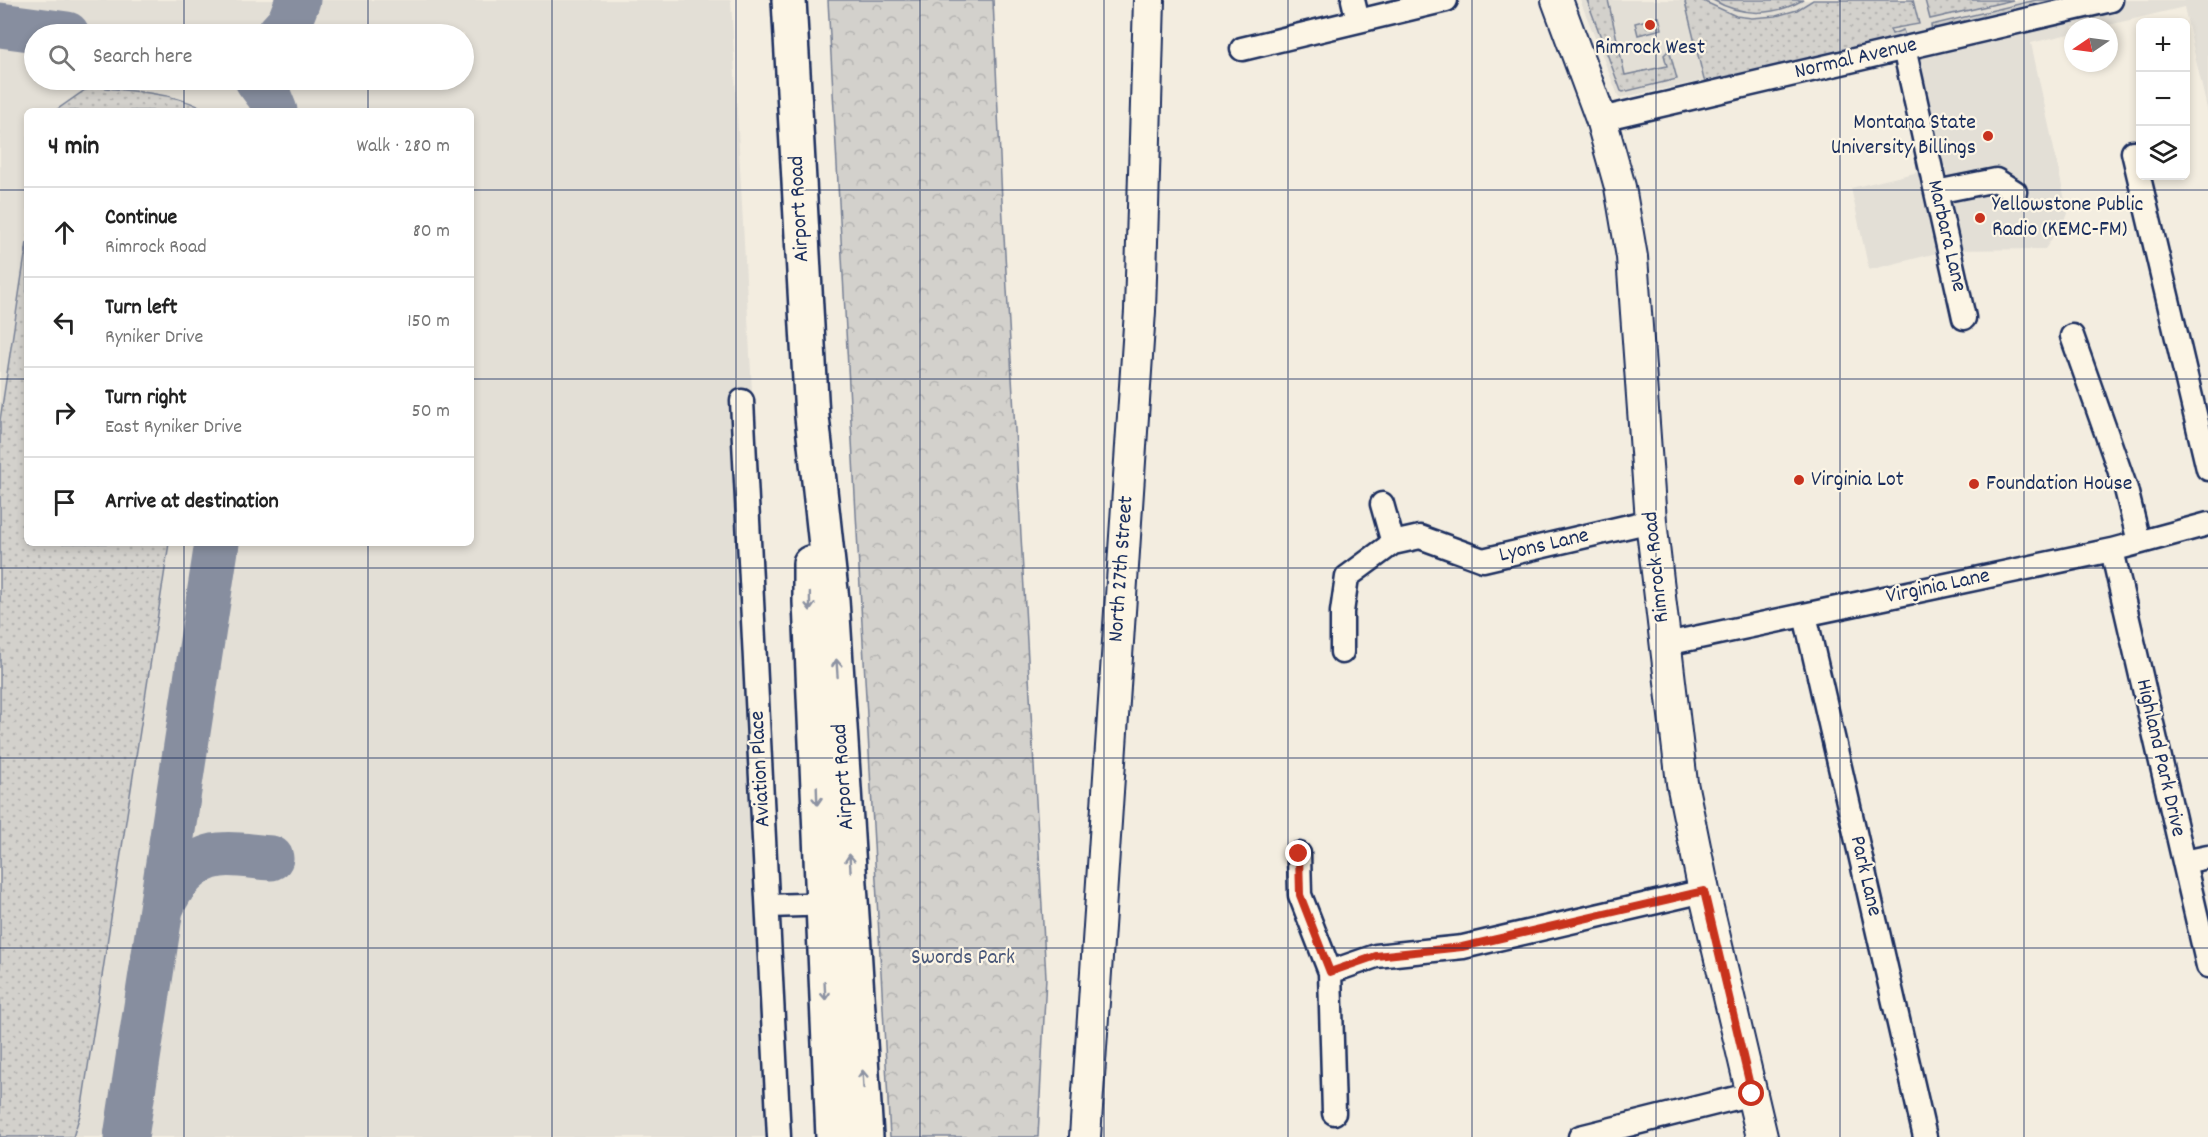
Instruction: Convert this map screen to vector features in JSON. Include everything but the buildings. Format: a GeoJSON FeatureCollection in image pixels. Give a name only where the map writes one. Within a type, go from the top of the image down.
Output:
{"type":"FeatureCollection","features":[{"type":"Feature","properties":{"kind":"highway","name":"Airport Road"},"geometry":{"type":"LineString","coordinates":[[789,0],[812,417],[810,602],[837,904],[866,1137]]}},
{"type":"Feature","properties":{"kind":"highway","name":"Airport Road"},"geometry":{"type":"LineString","coordinates":[[833,1137],[837,904]]}},
{"type":"Feature","properties":{"kind":"main road","name":"North 27th Street"},"geometry":{"type":"LineString","coordinates":[[1084,1137],[1140,311],[1149,0]]}},
{"type":"Feature","properties":{"kind":"main road","name":"Rimrock Road"},"geometry":{"type":"LineString","coordinates":[[1557,0],[1601,119],[1620,187],[1632,257],[1651,521],[1682,783],[1704,891],[1762,1137]]}},
{"type":"Feature","properties":{"kind":"street"},"geometry":{"type":"LineString","coordinates":[[1242,49],[1356,11],[1446,0]]}},
{"type":"Feature","properties":{"kind":"street","name":"Normal Avenue"},"geometry":{"type":"LineString","coordinates":[[1601,119],[2111,0]]}},
{"type":"Feature","properties":{"kind":"street","name":"Marbara Lane"},"geometry":{"type":"LineString","coordinates":[[1904,48],[1964,318]]}},
{"type":"Feature","properties":{"kind":"street"},"geometry":{"type":"LineString","coordinates":[[2133,152],[2208,469]]}},
{"type":"Feature","properties":{"kind":"street"},"geometry":{"type":"LineString","coordinates":[[1936,192],[1996,180],[2015,192]]}},
{"type":"Feature","properties":{"kind":"street"},"geometry":{"type":"LineString","coordinates":[[2072,336],[2126,489],[2139,542]]}},
{"type":"Feature","properties":{"kind":"street","name":"Aviation Place"},"geometry":{"type":"LineString","coordinates":[[742,401],[779,1137]]}},
{"type":"Feature","properties":{"kind":"street"},"geometry":{"type":"LineString","coordinates":[[1382,504],[1393,543]]}},
{"type":"Feature","properties":{"kind":"street","name":"Lyons Lane"},"geometry":{"type":"LineString","coordinates":[[1342,652],[1342,612],[1347,577],[1393,543],[1420,537],[1483,560],[1651,521]]}},
{"type":"Feature","properties":{"kind":"street","name":"Virginia Lane"},"geometry":{"type":"LineString","coordinates":[[1666,644],[2112,550],[2208,524]]}},
{"type":"Feature","properties":{"kind":"street","name":"Highland Park Drive"},"geometry":{"type":"LineString","coordinates":[[2112,550],[2208,966]]}},
{"type":"Feature","properties":{"kind":"street","name":"Park Lane"},"geometry":{"type":"LineString","coordinates":[[1805,615],[1925,1137]]}},
{"type":"Feature","properties":{"kind":"street"},"geometry":{"type":"LineString","coordinates":[[1299,854],[1300,895],[1330,972],[1334,1113]]}},
{"type":"Feature","properties":{"kind":"street"},"geometry":{"type":"LineString","coordinates":[[2184,862],[2208,857]]}},
{"type":"Feature","properties":{"kind":"street"},"geometry":{"type":"LineString","coordinates":[[1330,972],[1376,956],[1462,947],[1704,891]]}},
{"type":"Feature","properties":{"kind":"street"},"geometry":{"type":"LineString","coordinates":[[768,906],[837,904]]}},
{"type":"Feature","properties":{"kind":"street"},"geometry":{"type":"LineString","coordinates":[[1580,1137],[1752,1094]]}},
{"type":"Feature","properties":{"kind":"shaded area"},"geometry":{"type":"Polygon","coordinates":[[[0,0],[731,0],[792,1137],[0,1137],[0,0]]]}},
{"type":"Feature","properties":{"kind":"shaded area","name":"Montana State University Billings"},"geometry":{"type":"Polygon","coordinates":[[[1580,0],[2208,0],[2208,113],[2190,34],[2190,18],[2186,18],[2184,7],[2118,23],[2118,18],[2064,18],[2064,35],[2031,43],[2068,214],[2045,249],[1949,250],[1869,270],[1851,188],[1931,169],[1904,48],[1822,56],[1619,98],[1580,0]]]}},
{"type":"Feature","properties":{"kind":"green space","name":"Swords Park"},"geometry":{"type":"Polygon","coordinates":[[[828,0],[993,0],[1002,201],[1046,977],[1038,1137],[890,1137],[828,0]]]}},
{"type":"Feature","properties":{"kind":"green space"},"geometry":{"type":"Polygon","coordinates":[[[1587,0],[1608,0],[1625,75],[1667,66],[1664,55],[1668,51],[1677,79],[1621,91],[1587,0]]]}},
{"type":"Feature","properties":{"kind":"green space"},"geometry":{"type":"Polygon","coordinates":[[[1701,0],[1736,16],[1752,18],[1776,16],[1797,10],[1813,0],[1913,0],[1919,24],[1890,29],[1892,34],[1903,30],[1905,36],[1711,82],[1704,80],[1685,2],[1701,0]]]}},
{"type":"Feature","properties":{"kind":"green space"},"geometry":{"type":"Polygon","coordinates":[[[1713,0],[1803,0],[1769,12],[1747,12],[1724,6],[1713,0]]]}},
{"type":"Feature","properties":{"kind":"green space"},"geometry":{"type":"Polygon","coordinates":[[[1925,0],[2013,0],[1930,19],[1925,0]]]}},
{"type":"Feature","properties":{"kind":"green space"},"geometry":{"type":"Polygon","coordinates":[[[2036,0],[2062,0],[1932,31],[1931,25],[2036,0]]]}},
{"type":"Feature","properties":{"kind":"green space"},"geometry":{"type":"Polygon","coordinates":[[[1659,17],[1662,29],[1638,35],[1635,23],[1659,17]]]}},
{"type":"Feature","properties":{"kind":"green space"},"geometry":{"type":"Polygon","coordinates":[[[85,90],[124,90],[169,96],[201,108],[59,108],[85,90]]]}},
{"type":"Feature","properties":{"kind":"green space"},"geometry":{"type":"Polygon","coordinates":[[[24,262],[24,546],[169,546],[81,1112],[73,1137],[0,1137],[0,420],[24,262]]]}},
{"type":"Feature","properties":{"kind":"taxiway"},"geometry":{"type":"LineString","coordinates":[[288,24],[298,0]]}},
{"type":"Feature","properties":{"kind":"taxiway"},"geometry":{"type":"LineString","coordinates":[[0,25],[24,28]]}},
{"type":"Feature","properties":{"kind":"taxiway"},"geometry":{"type":"LineString","coordinates":[[264,90],[274,108]]}},
{"type":"Feature","properties":{"kind":"taxiway"},"geometry":{"type":"LineString","coordinates":[[126,1137],[217,546]]}},
{"type":"Feature","properties":{"kind":"taxiway"},"geometry":{"type":"LineString","coordinates":[[161,909],[176,882],[200,861],[220,855],[271,858]]}},
{"type":"Feature","properties":{"kind":"place","name":"Rimrock West"},"geometry":{"type":"Point","coordinates":[1650,25]}},
{"type":"Feature","properties":{"kind":"place","name":"Montana State University Billings"},"geometry":{"type":"Point","coordinates":[1988,136]}},
{"type":"Feature","properties":{"kind":"place","name":"Yellowstone Public Radio (KEMC-FM)"},"geometry":{"type":"Point","coordinates":[1980,218]}},
{"type":"Feature","properties":{"kind":"place","name":"Virginia Lot"},"geometry":{"type":"Point","coordinates":[1799,480]}},
{"type":"Feature","properties":{"kind":"place","name":"Foundation House"},"geometry":{"type":"Point","coordinates":[1974,484]}},
{"type":"Feature","properties":{"kind":"route"},"geometry":{"type":"LineString","coordinates":[[1299,854],[1300,895],[1330,972],[1376,956],[1462,947],[1704,891],[1752,1094]]}}]}
